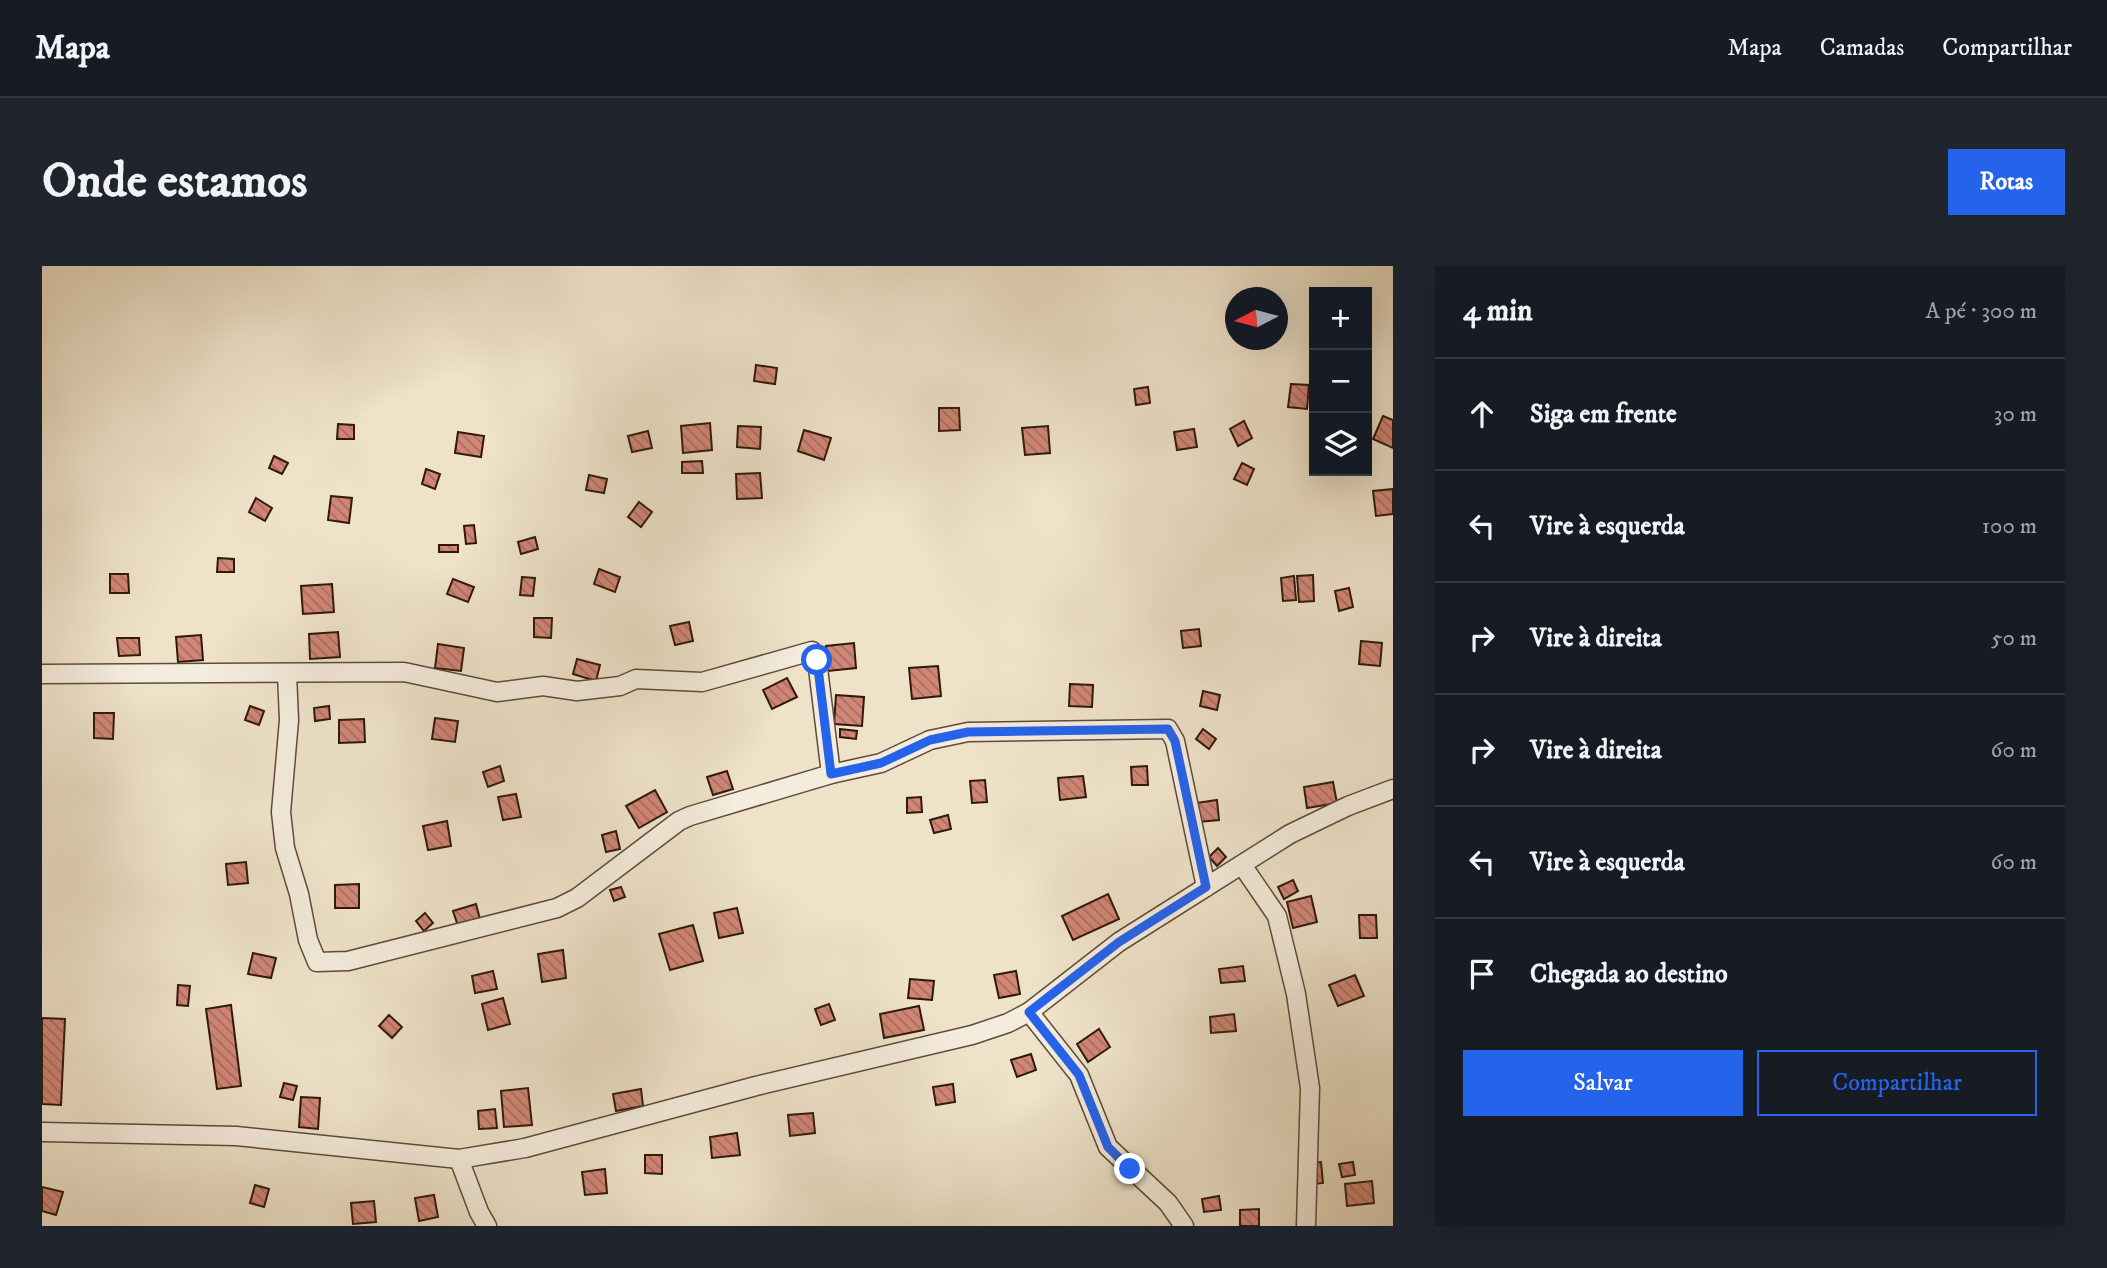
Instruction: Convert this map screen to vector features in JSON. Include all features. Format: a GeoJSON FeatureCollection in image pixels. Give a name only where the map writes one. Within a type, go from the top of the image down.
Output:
{"type":"FeatureCollection","features":[{"type":"Feature","properties":{"kind":"street"},"geometry":{"type":"LineString","coordinates":[[42,674],[404,672],[497,692],[542,686],[586,691],[620,686],[636,679],[702,682],[812,651],[817,660],[831,774]]}},
{"type":"Feature","properties":{"kind":"street"},"geometry":{"type":"LineString","coordinates":[[287,674],[289,720],[282,824],[285,848],[299,894],[308,940],[317,962],[348,961],[557,908],[577,898],[679,821],[831,774],[881,763],[930,740],[968,732],[1168,729],[1175,741],[1206,887]]}},
{"type":"Feature","properties":{"kind":"street"},"geometry":{"type":"LineString","coordinates":[[42,1132],[236,1136],[459,1159],[525,1148],[757,1086],[972,1035],[1029,1012],[1119,942],[1315,820],[1393,789]]}},
{"type":"Feature","properties":{"kind":"street"},"geometry":{"type":"LineString","coordinates":[[1242,865],[1277,916],[1296,994],[1310,1088],[1300,1223]]}},
{"type":"Feature","properties":{"kind":"street"},"geometry":{"type":"LineString","coordinates":[[1029,1012],[1079,1075],[1108,1147],[1168,1203],[1184,1226]]}},
{"type":"Feature","properties":{"kind":"street"},"geometry":{"type":"LineString","coordinates":[[459,1159],[487,1226]]}},
{"type":"Feature","properties":{"kind":"building"},"geometry":{"type":"Polygon","coordinates":[[[756,365],[777,368],[775,384],[754,381],[756,365]]]}},
{"type":"Feature","properties":{"kind":"building"},"geometry":{"type":"Polygon","coordinates":[[[1291,384],[1309,385],[1307,409],[1288,407],[1291,384]]]}},
{"type":"Feature","properties":{"kind":"building"},"geometry":{"type":"Polygon","coordinates":[[[1148,387],[1150,403],[1136,405],[1134,389],[1148,387]]]}},
{"type":"Feature","properties":{"kind":"building"},"geometry":{"type":"Polygon","coordinates":[[[939,408],[959,408],[960,430],[939,431],[939,408]]]}},
{"type":"Feature","properties":{"kind":"building"},"geometry":{"type":"Polygon","coordinates":[[[1383,416],[1393,420],[1393,448],[1373,439],[1383,416]]]}},
{"type":"Feature","properties":{"kind":"building"},"geometry":{"type":"Polygon","coordinates":[[[1244,421],[1252,438],[1238,446],[1230,429],[1244,421]]]}},
{"type":"Feature","properties":{"kind":"building"},"geometry":{"type":"Polygon","coordinates":[[[710,423],[712,450],[683,453],[681,426],[710,423]]]}},
{"type":"Feature","properties":{"kind":"building"},"geometry":{"type":"Polygon","coordinates":[[[338,424],[354,425],[354,439],[337,439],[338,424]]]}},
{"type":"Feature","properties":{"kind":"building"},"geometry":{"type":"Polygon","coordinates":[[[738,426],[761,427],[760,449],[737,447],[738,426]]]}},
{"type":"Feature","properties":{"kind":"building"},"geometry":{"type":"Polygon","coordinates":[[[1048,426],[1050,453],[1025,455],[1022,428],[1048,426]]]}},
{"type":"Feature","properties":{"kind":"building"},"geometry":{"type":"Polygon","coordinates":[[[1194,429],[1197,447],[1177,450],[1174,432],[1194,429]]]}},
{"type":"Feature","properties":{"kind":"building"},"geometry":{"type":"Polygon","coordinates":[[[804,430],[831,438],[824,460],[798,451],[804,430]]]}},
{"type":"Feature","properties":{"kind":"building"},"geometry":{"type":"Polygon","coordinates":[[[648,431],[652,448],[632,452],[628,436],[648,431]]]}},
{"type":"Feature","properties":{"kind":"building"},"geometry":{"type":"Polygon","coordinates":[[[458,432],[484,436],[481,457],[455,453],[458,432]]]}},
{"type":"Feature","properties":{"kind":"building"},"geometry":{"type":"Polygon","coordinates":[[[274,456],[288,463],[282,474],[269,468],[274,456]]]}},
{"type":"Feature","properties":{"kind":"building"},"geometry":{"type":"Polygon","coordinates":[[[702,461],[703,473],[682,473],[682,462],[702,461]]]}},
{"type":"Feature","properties":{"kind":"building"},"geometry":{"type":"Polygon","coordinates":[[[1242,463],[1254,469],[1247,485],[1234,479],[1242,463]]]}},
{"type":"Feature","properties":{"kind":"building"},"geometry":{"type":"Polygon","coordinates":[[[426,469],[440,474],[435,489],[422,484],[426,469]]]}},
{"type":"Feature","properties":{"kind":"building"},"geometry":{"type":"Polygon","coordinates":[[[760,473],[762,498],[737,499],[736,474],[760,473]]]}},
{"type":"Feature","properties":{"kind":"building"},"geometry":{"type":"Polygon","coordinates":[[[589,475],[607,479],[604,493],[586,490],[589,475]]]}},
{"type":"Feature","properties":{"kind":"building"},"geometry":{"type":"Polygon","coordinates":[[[1393,489],[1393,514],[1376,516],[1373,491],[1393,489]]]}},
{"type":"Feature","properties":{"kind":"building"},"geometry":{"type":"Polygon","coordinates":[[[331,496],[352,498],[349,523],[328,520],[331,496]]]}},
{"type":"Feature","properties":{"kind":"building"},"geometry":{"type":"Polygon","coordinates":[[[256,498],[272,508],[265,521],[249,512],[256,498]]]}},
{"type":"Feature","properties":{"kind":"building"},"geometry":{"type":"Polygon","coordinates":[[[639,502],[652,512],[641,527],[628,517],[639,502]]]}},
{"type":"Feature","properties":{"kind":"building"},"geometry":{"type":"Polygon","coordinates":[[[474,525],[476,543],[466,544],[464,526],[474,525]]]}},
{"type":"Feature","properties":{"kind":"building"},"geometry":{"type":"Polygon","coordinates":[[[535,537],[538,549],[521,554],[518,542],[535,537]]]}},
{"type":"Feature","properties":{"kind":"building"},"geometry":{"type":"Polygon","coordinates":[[[439,545],[458,545],[458,552],[439,552],[439,545]]]}},
{"type":"Feature","properties":{"kind":"building"},"geometry":{"type":"Polygon","coordinates":[[[218,558],[234,559],[234,572],[217,572],[218,558]]]}},
{"type":"Feature","properties":{"kind":"building"},"geometry":{"type":"Polygon","coordinates":[[[599,569],[620,577],[615,592],[594,584],[599,569]]]}},
{"type":"Feature","properties":{"kind":"building"},"geometry":{"type":"Polygon","coordinates":[[[110,574],[128,574],[129,593],[110,593],[110,574]]]}},
{"type":"Feature","properties":{"kind":"building"},"geometry":{"type":"Polygon","coordinates":[[[1313,575],[1314,601],[1299,602],[1297,576],[1313,575]]]}},
{"type":"Feature","properties":{"kind":"building"},"geometry":{"type":"Polygon","coordinates":[[[1294,576],[1296,600],[1283,601],[1281,578],[1294,576]]]}},
{"type":"Feature","properties":{"kind":"building"},"geometry":{"type":"Polygon","coordinates":[[[522,577],[535,578],[533,596],[520,595],[522,577]]]}},
{"type":"Feature","properties":{"kind":"building"},"geometry":{"type":"Polygon","coordinates":[[[453,579],[474,587],[468,602],[447,594],[453,579]]]}},
{"type":"Feature","properties":{"kind":"building"},"geometry":{"type":"Polygon","coordinates":[[[332,584],[334,612],[303,614],[301,586],[332,584]]]}},
{"type":"Feature","properties":{"kind":"building"},"geometry":{"type":"Polygon","coordinates":[[[1349,588],[1353,607],[1339,611],[1335,591],[1349,588]]]}},
{"type":"Feature","properties":{"kind":"building"},"geometry":{"type":"Polygon","coordinates":[[[534,618],[552,618],[551,638],[534,637],[534,618]]]}},
{"type":"Feature","properties":{"kind":"building"},"geometry":{"type":"Polygon","coordinates":[[[689,622],[693,641],[675,645],[670,626],[689,622]]]}},
{"type":"Feature","properties":{"kind":"building"},"geometry":{"type":"Polygon","coordinates":[[[1199,629],[1201,646],[1183,648],[1181,631],[1199,629]]]}},
{"type":"Feature","properties":{"kind":"building"},"geometry":{"type":"Polygon","coordinates":[[[338,632],[340,657],[310,659],[309,634],[338,632]]]}},
{"type":"Feature","properties":{"kind":"building"},"geometry":{"type":"Polygon","coordinates":[[[201,635],[203,660],[178,662],[176,637],[201,635]]]}},
{"type":"Feature","properties":{"kind":"building"},"geometry":{"type":"Polygon","coordinates":[[[117,638],[139,638],[140,655],[119,656],[117,638]]]}},
{"type":"Feature","properties":{"kind":"building"},"geometry":{"type":"Polygon","coordinates":[[[1361,641],[1382,643],[1380,666],[1359,664],[1361,641]]]}},
{"type":"Feature","properties":{"kind":"building"},"geometry":{"type":"Polygon","coordinates":[[[854,643],[856,668],[828,671],[826,646],[854,643]]]}},
{"type":"Feature","properties":{"kind":"building"},"geometry":{"type":"Polygon","coordinates":[[[438,644],[464,648],[461,671],[435,668],[438,644]]]}},
{"type":"Feature","properties":{"kind":"building"},"geometry":{"type":"Polygon","coordinates":[[[577,659],[600,665],[596,681],[573,674],[577,659]]]}},
{"type":"Feature","properties":{"kind":"building"},"geometry":{"type":"Polygon","coordinates":[[[938,666],[941,696],[912,699],[909,668],[938,666]]]}},
{"type":"Feature","properties":{"kind":"building"},"geometry":{"type":"Polygon","coordinates":[[[787,678],[797,697],[772,709],[763,690],[787,678]]]}},
{"type":"Feature","properties":{"kind":"building"},"geometry":{"type":"Polygon","coordinates":[[[1070,684],[1093,685],[1092,707],[1069,706],[1070,684]]]}},
{"type":"Feature","properties":{"kind":"building"},"geometry":{"type":"Polygon","coordinates":[[[1203,691],[1220,695],[1217,710],[1200,706],[1203,691]]]}},
{"type":"Feature","properties":{"kind":"building"},"geometry":{"type":"Polygon","coordinates":[[[836,695],[864,697],[862,726],[834,724],[836,695]]]}},
{"type":"Feature","properties":{"kind":"building"},"geometry":{"type":"Polygon","coordinates":[[[250,706],[264,711],[259,725],[245,720],[250,706]]]}},
{"type":"Feature","properties":{"kind":"building"},"geometry":{"type":"Polygon","coordinates":[[[329,706],[330,719],[315,721],[314,708],[329,706]]]}},
{"type":"Feature","properties":{"kind":"building"},"geometry":{"type":"Polygon","coordinates":[[[94,713],[114,713],[113,739],[94,738],[94,713]]]}},
{"type":"Feature","properties":{"kind":"building"},"geometry":{"type":"Polygon","coordinates":[[[435,718],[458,721],[455,742],[432,739],[435,718]]]}},
{"type":"Feature","properties":{"kind":"building"},"geometry":{"type":"Polygon","coordinates":[[[364,719],[365,742],[339,743],[339,720],[364,719]]]}},
{"type":"Feature","properties":{"kind":"building"},"geometry":{"type":"Polygon","coordinates":[[[840,729],[857,731],[856,739],[840,737],[840,729]]]}},
{"type":"Feature","properties":{"kind":"building"},"geometry":{"type":"Polygon","coordinates":[[[1203,729],[1216,739],[1209,749],[1196,739],[1203,729]]]}},
{"type":"Feature","properties":{"kind":"building"},"geometry":{"type":"Polygon","coordinates":[[[500,766],[504,781],[488,787],[483,772],[500,766]]]}},
{"type":"Feature","properties":{"kind":"building"},"geometry":{"type":"Polygon","coordinates":[[[1147,766],[1148,785],[1132,785],[1131,767],[1147,766]]]}},
{"type":"Feature","properties":{"kind":"building"},"geometry":{"type":"Polygon","coordinates":[[[727,771],[733,789],[713,795],[707,777],[727,771]]]}},
{"type":"Feature","properties":{"kind":"building"},"geometry":{"type":"Polygon","coordinates":[[[1083,776],[1086,797],[1060,800],[1058,778],[1083,776]]]}},
{"type":"Feature","properties":{"kind":"building"},"geometry":{"type":"Polygon","coordinates":[[[985,780],[987,802],[972,803],[970,781],[985,780]]]}},
{"type":"Feature","properties":{"kind":"building"},"geometry":{"type":"Polygon","coordinates":[[[1333,782],[1337,803],[1307,808],[1304,787],[1333,782]]]}},
{"type":"Feature","properties":{"kind":"building"},"geometry":{"type":"Polygon","coordinates":[[[655,790],[667,812],[639,828],[626,806],[655,790]]]}},
{"type":"Feature","properties":{"kind":"building"},"geometry":{"type":"Polygon","coordinates":[[[516,794],[521,817],[503,820],[498,797],[516,794]]]}},
{"type":"Feature","properties":{"kind":"building"},"geometry":{"type":"Polygon","coordinates":[[[921,797],[922,812],[907,813],[907,798],[921,797]]]}},
{"type":"Feature","properties":{"kind":"building"},"geometry":{"type":"Polygon","coordinates":[[[1217,800],[1219,820],[1198,822],[1196,803],[1217,800]]]}},
{"type":"Feature","properties":{"kind":"building"},"geometry":{"type":"Polygon","coordinates":[[[948,815],[951,829],[934,833],[930,820],[948,815]]]}},
{"type":"Feature","properties":{"kind":"building"},"geometry":{"type":"Polygon","coordinates":[[[447,821],[451,846],[428,850],[423,826],[447,821]]]}},
{"type":"Feature","properties":{"kind":"building"},"geometry":{"type":"Polygon","coordinates":[[[616,831],[620,849],[606,852],[602,835],[616,831]]]}},
{"type":"Feature","properties":{"kind":"building"},"geometry":{"type":"Polygon","coordinates":[[[1218,848],[1226,857],[1217,866],[1209,857],[1218,848]]]}},
{"type":"Feature","properties":{"kind":"building"},"geometry":{"type":"Polygon","coordinates":[[[246,862],[248,883],[228,885],[226,864],[246,862]]]}},
{"type":"Feature","properties":{"kind":"building"},"geometry":{"type":"Polygon","coordinates":[[[1293,880],[1298,891],[1284,899],[1278,887],[1293,880]]]}},
{"type":"Feature","properties":{"kind":"building"},"geometry":{"type":"Polygon","coordinates":[[[359,884],[359,908],[335,908],[335,885],[359,884]]]}},
{"type":"Feature","properties":{"kind":"building"},"geometry":{"type":"Polygon","coordinates":[[[621,887],[625,897],[614,901],[610,890],[621,887]]]}},
{"type":"Feature","properties":{"kind":"building"},"geometry":{"type":"Polygon","coordinates":[[[1108,894],[1119,919],[1073,940],[1062,916],[1108,894]]]}},
{"type":"Feature","properties":{"kind":"building"},"geometry":{"type":"Polygon","coordinates":[[[1311,896],[1317,922],[1293,928],[1287,902],[1311,896]]]}},
{"type":"Feature","properties":{"kind":"building"},"geometry":{"type":"Polygon","coordinates":[[[476,904],[481,923],[459,929],[453,911],[476,904]]]}},
{"type":"Feature","properties":{"kind":"building"},"geometry":{"type":"Polygon","coordinates":[[[737,908],[743,933],[719,938],[714,913],[737,908]]]}},
{"type":"Feature","properties":{"kind":"building"},"geometry":{"type":"Polygon","coordinates":[[[425,913],[433,923],[424,931],[416,921],[425,913]]]}},
{"type":"Feature","properties":{"kind":"building"},"geometry":{"type":"Polygon","coordinates":[[[1359,915],[1376,915],[1377,938],[1360,938],[1359,915]]]}},
{"type":"Feature","properties":{"kind":"building"},"geometry":{"type":"Polygon","coordinates":[[[693,925],[703,961],[670,970],[659,934],[693,925]]]}},
{"type":"Feature","properties":{"kind":"building"},"geometry":{"type":"Polygon","coordinates":[[[563,950],[566,978],[542,982],[538,954],[563,950]]]}},
{"type":"Feature","properties":{"kind":"building"},"geometry":{"type":"Polygon","coordinates":[[[253,953],[276,958],[271,978],[248,974],[253,953]]]}},
{"type":"Feature","properties":{"kind":"building"},"geometry":{"type":"Polygon","coordinates":[[[1243,966],[1245,981],[1221,983],[1219,969],[1243,966]]]}},
{"type":"Feature","properties":{"kind":"building"},"geometry":{"type":"Polygon","coordinates":[[[493,971],[497,989],[475,993],[472,976],[493,971]]]}},
{"type":"Feature","properties":{"kind":"building"},"geometry":{"type":"Polygon","coordinates":[[[1016,971],[1020,994],[999,998],[994,975],[1016,971]]]}},
{"type":"Feature","properties":{"kind":"building"},"geometry":{"type":"Polygon","coordinates":[[[1355,975],[1364,996],[1338,1006],[1329,985],[1355,975]]]}},
{"type":"Feature","properties":{"kind":"building"},"geometry":{"type":"Polygon","coordinates":[[[910,979],[934,981],[932,1000],[908,998],[910,979]]]}},
{"type":"Feature","properties":{"kind":"building"},"geometry":{"type":"Polygon","coordinates":[[[178,985],[190,986],[188,1006],[177,1005],[178,985]]]}},
{"type":"Feature","properties":{"kind":"building"},"geometry":{"type":"Polygon","coordinates":[[[503,998],[510,1024],[488,1030],[482,1004],[503,998]]]}},
{"type":"Feature","properties":{"kind":"building"},"geometry":{"type":"Polygon","coordinates":[[[829,1004],[835,1020],[821,1025],[815,1009],[829,1004]]]}},
{"type":"Feature","properties":{"kind":"building"},"geometry":{"type":"Polygon","coordinates":[[[231,1005],[241,1086],[217,1089],[206,1009],[231,1005]]]}},
{"type":"Feature","properties":{"kind":"building"},"geometry":{"type":"Polygon","coordinates":[[[919,1006],[924,1030],[884,1038],[880,1014],[919,1006]]]}},
{"type":"Feature","properties":{"kind":"building"},"geometry":{"type":"Polygon","coordinates":[[[1234,1014],[1236,1031],[1211,1033],[1210,1017],[1234,1014]]]}},
{"type":"Feature","properties":{"kind":"building"},"geometry":{"type":"Polygon","coordinates":[[[389,1015],[402,1027],[392,1038],[379,1026],[389,1015]]]}},
{"type":"Feature","properties":{"kind":"building"},"geometry":{"type":"Polygon","coordinates":[[[42,1018],[65,1019],[61,1105],[42,1104],[42,1018]]]}},
{"type":"Feature","properties":{"kind":"building"},"geometry":{"type":"Polygon","coordinates":[[[1099,1029],[1110,1047],[1088,1062],[1077,1044],[1099,1029]]]}},
{"type":"Feature","properties":{"kind":"building"},"geometry":{"type":"Polygon","coordinates":[[[1031,1054],[1036,1070],[1017,1077],[1011,1060],[1031,1054]]]}},
{"type":"Feature","properties":{"kind":"building"},"geometry":{"type":"Polygon","coordinates":[[[284,1083],[297,1086],[293,1100],[280,1097],[284,1083]]]}},
{"type":"Feature","properties":{"kind":"building"},"geometry":{"type":"Polygon","coordinates":[[[953,1084],[955,1102],[936,1105],[933,1087],[953,1084]]]}},
{"type":"Feature","properties":{"kind":"building"},"geometry":{"type":"Polygon","coordinates":[[[528,1088],[532,1125],[504,1127],[501,1091],[528,1088]]]}},
{"type":"Feature","properties":{"kind":"building"},"geometry":{"type":"Polygon","coordinates":[[[641,1089],[643,1106],[616,1111],[613,1094],[641,1089]]]}},
{"type":"Feature","properties":{"kind":"building"},"geometry":{"type":"Polygon","coordinates":[[[301,1097],[320,1098],[318,1129],[299,1127],[301,1097]]]}},
{"type":"Feature","properties":{"kind":"building"},"geometry":{"type":"Polygon","coordinates":[[[495,1109],[497,1128],[479,1129],[478,1111],[495,1109]]]}},
{"type":"Feature","properties":{"kind":"building"},"geometry":{"type":"Polygon","coordinates":[[[813,1113],[815,1133],[790,1136],[788,1115],[813,1113]]]}},
{"type":"Feature","properties":{"kind":"building"},"geometry":{"type":"Polygon","coordinates":[[[737,1133],[740,1155],[712,1158],[710,1137],[737,1133]]]}},
{"type":"Feature","properties":{"kind":"building"},"geometry":{"type":"Polygon","coordinates":[[[645,1155],[662,1155],[662,1174],[645,1173],[645,1155]]]}},
{"type":"Feature","properties":{"kind":"building"},"geometry":{"type":"Polygon","coordinates":[[[1321,1162],[1323,1183],[1315,1184],[1312,1163],[1321,1162]]]}},
{"type":"Feature","properties":{"kind":"building"},"geometry":{"type":"Polygon","coordinates":[[[1353,1162],[1355,1175],[1342,1177],[1339,1164],[1353,1162]]]}},
{"type":"Feature","properties":{"kind":"building"},"geometry":{"type":"Polygon","coordinates":[[[605,1169],[607,1193],[585,1195],[582,1172],[605,1169]]]}},
{"type":"Feature","properties":{"kind":"building"},"geometry":{"type":"Polygon","coordinates":[[[1372,1181],[1374,1203],[1347,1206],[1345,1184],[1372,1181]]]}},
{"type":"Feature","properties":{"kind":"building"},"geometry":{"type":"Polygon","coordinates":[[[255,1185],[269,1189],[264,1207],[250,1203],[255,1185]]]}},
{"type":"Feature","properties":{"kind":"building"},"geometry":{"type":"Polygon","coordinates":[[[42,1187],[63,1192],[56,1215],[42,1211],[42,1187]]]}},
{"type":"Feature","properties":{"kind":"building"},"geometry":{"type":"Polygon","coordinates":[[[434,1195],[438,1217],[419,1221],[415,1198],[434,1195]]]}},
{"type":"Feature","properties":{"kind":"building"},"geometry":{"type":"Polygon","coordinates":[[[1219,1196],[1221,1210],[1204,1212],[1202,1199],[1219,1196]]]}},
{"type":"Feature","properties":{"kind":"building"},"geometry":{"type":"Polygon","coordinates":[[[374,1201],[376,1222],[353,1224],[351,1203],[374,1201]]]}},
{"type":"Feature","properties":{"kind":"building"},"geometry":{"type":"Polygon","coordinates":[[[1259,1209],[1259,1226],[1240,1226],[1240,1210],[1259,1209]]]}},
{"type":"Feature","properties":{"kind":"route"},"geometry":{"type":"LineString","coordinates":[[817,660],[831,774],[881,763],[930,740],[968,732],[1102,731],[1158,727],[1168,729],[1175,741],[1206,887],[1119,942],[1029,1012],[1079,1075],[1108,1147],[1130,1169]]}}]}
